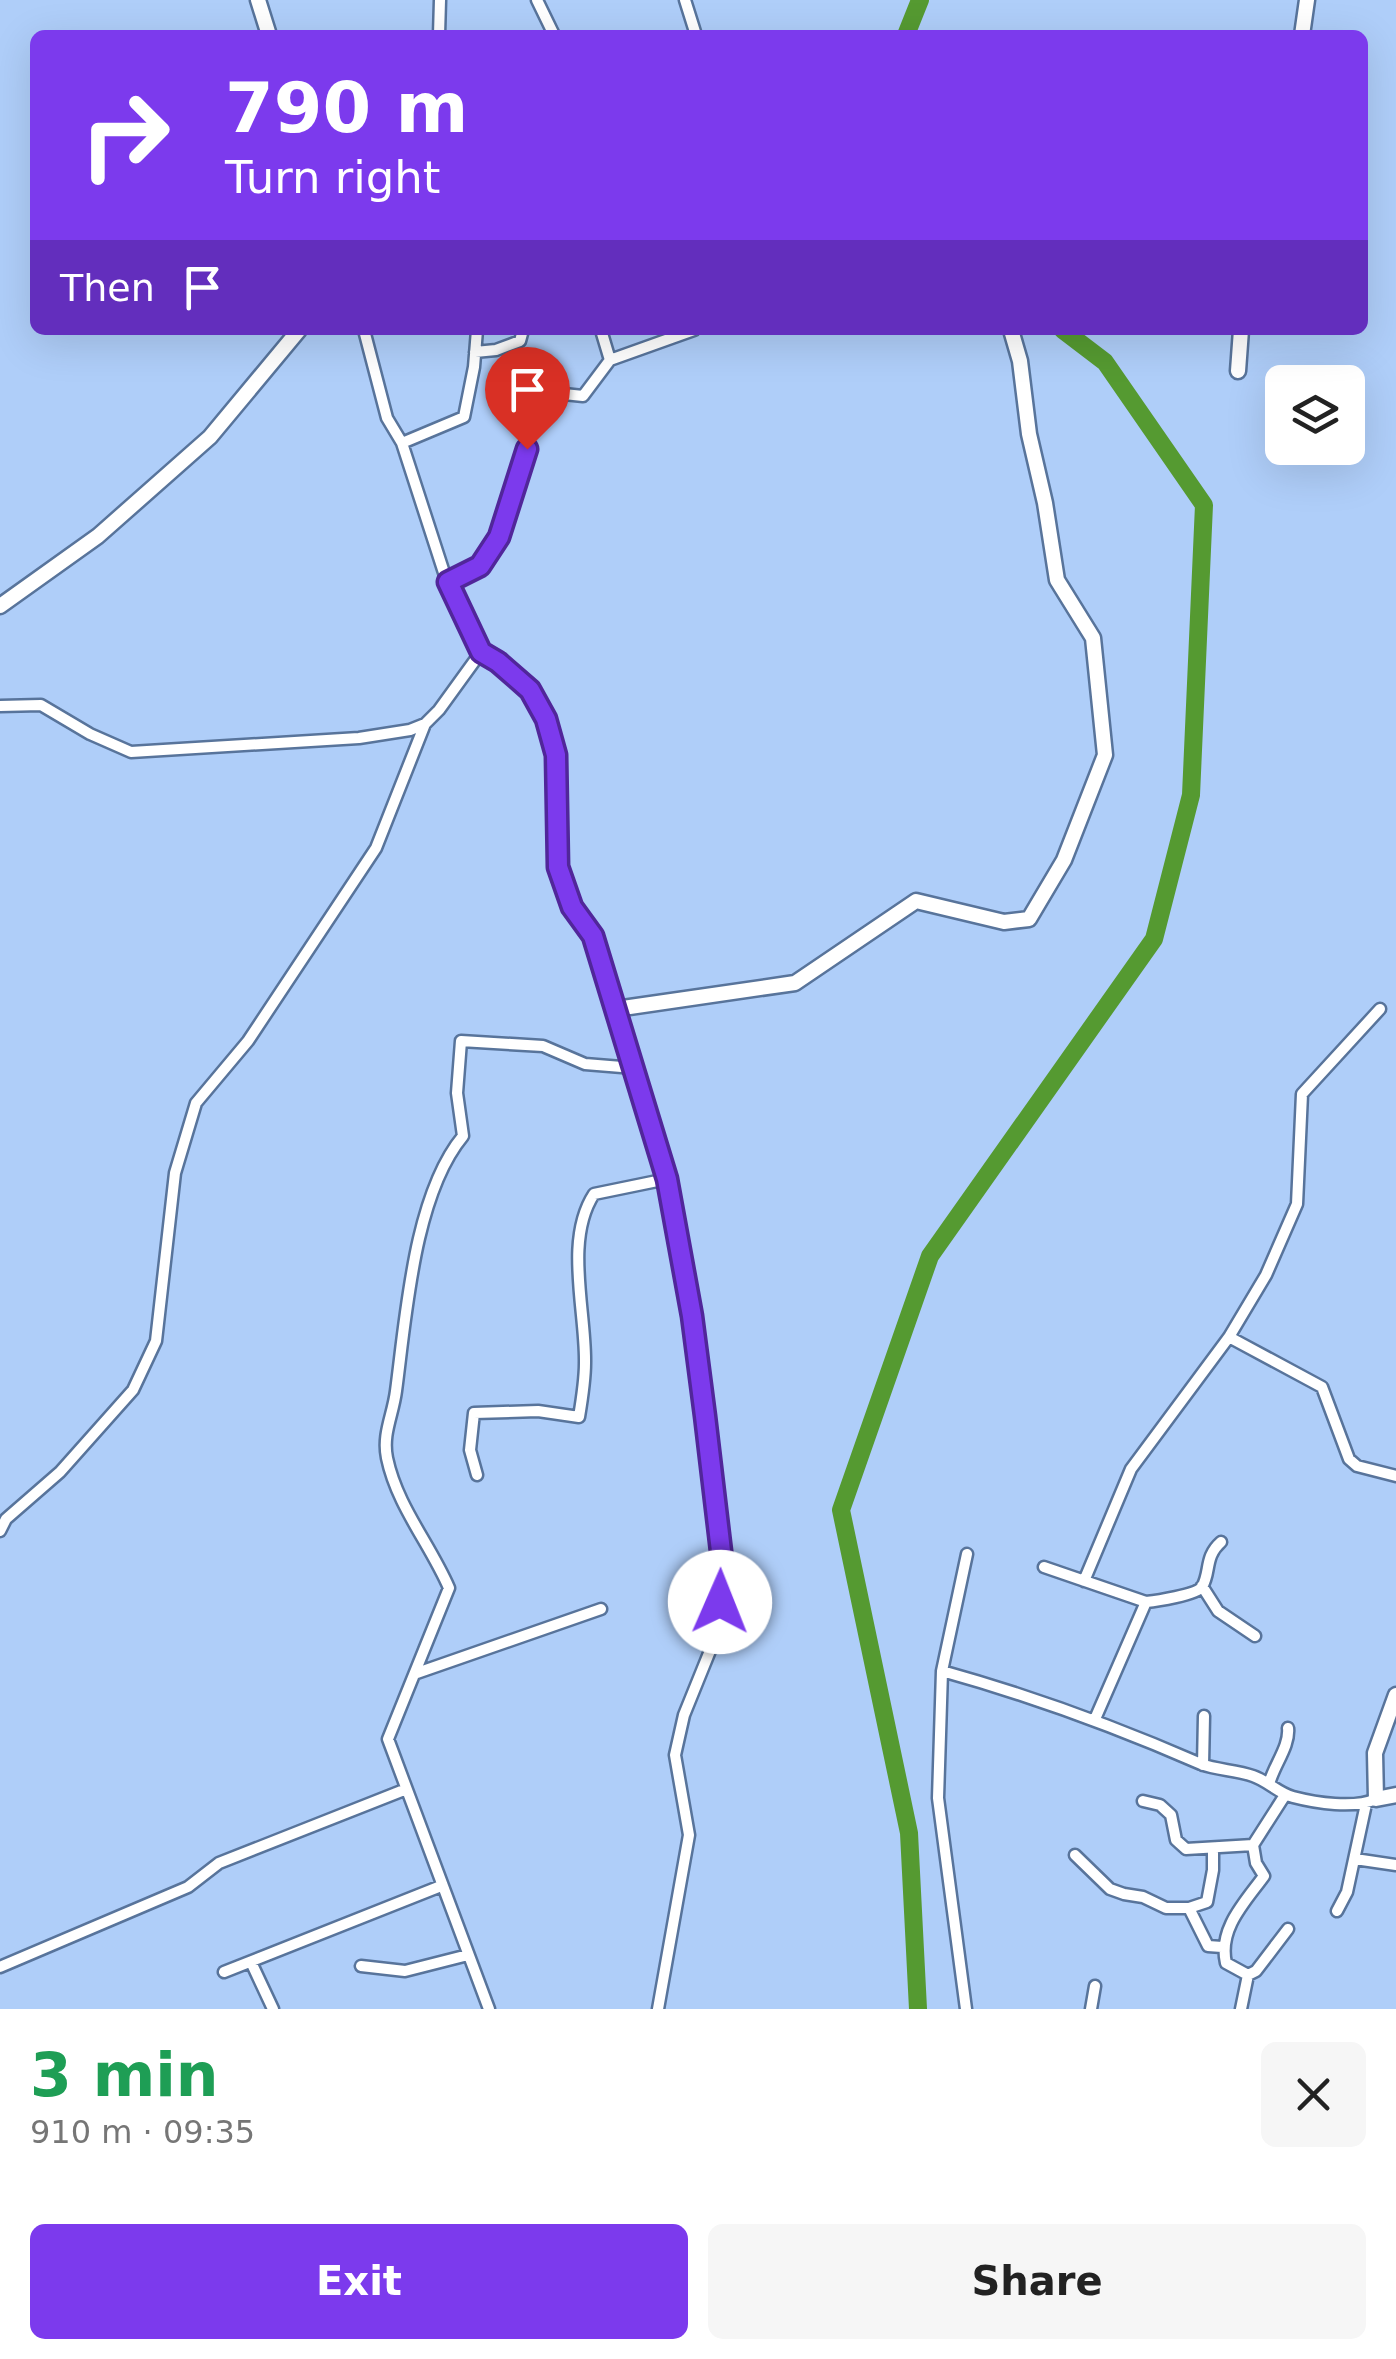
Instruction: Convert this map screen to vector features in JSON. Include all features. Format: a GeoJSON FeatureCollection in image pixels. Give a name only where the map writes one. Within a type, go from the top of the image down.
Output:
{"type":"FeatureCollection","features":[{"type":"Feature","properties":{"kind":"street"},"geometry":{"type":"LineString","coordinates":[[258,0],[268,30]]}},
{"type":"Feature","properties":{"kind":"street"},"geometry":{"type":"LineString","coordinates":[[439,30],[440,0]]}},
{"type":"Feature","properties":{"kind":"street"},"geometry":{"type":"LineString","coordinates":[[537,0],[552,30]]}},
{"type":"Feature","properties":{"kind":"street"},"geometry":{"type":"LineString","coordinates":[[685,0],[694,30]]}},
{"type":"Feature","properties":{"kind":"street"},"geometry":{"type":"LineString","coordinates":[[1303,30],[1307,0]]}},
{"type":"Feature","properties":{"kind":"street"},"geometry":{"type":"LineString","coordinates":[[0,606],[98,536],[210,437],[295,335]]}},
{"type":"Feature","properties":{"kind":"street"},"geometry":{"type":"LineString","coordinates":[[365,335],[387,418],[402,444],[448,582],[481,652],[530,690],[546,719],[556,755],[558,867],[572,907],[593,936],[634,1068],[667,1179],[692,1316],[723,1568],[716,1636],[684,1715],[675,1755],[690,1835],[658,2009]]}},
{"type":"Feature","properties":{"kind":"street"},"geometry":{"type":"LineString","coordinates":[[402,444],[464,417],[477,335]]}},
{"type":"Feature","properties":{"kind":"street"},"geometry":{"type":"LineString","coordinates":[[475,352],[496,350],[520,341],[522,335]]}},
{"type":"Feature","properties":{"kind":"street"},"geometry":{"type":"LineString","coordinates":[[602,335],[610,360]]}},
{"type":"Feature","properties":{"kind":"street"},"geometry":{"type":"LineString","coordinates":[[448,582],[480,566],[499,537],[527,449],[529,415],[545,392],[582,396],[610,360],[680,335]]}},
{"type":"Feature","properties":{"kind":"street"},"geometry":{"type":"LineString","coordinates":[[616,1009],[795,983],[916,901],[1004,922],[1030,919],[1064,860],[1105,754],[1093,638],[1056,580],[1045,503],[1029,434],[1020,360],[1012,335]]}},
{"type":"Feature","properties":{"kind":"street"},"geometry":{"type":"LineString","coordinates":[[1238,370],[1242,335]]}},
{"type":"Feature","properties":{"kind":"street"},"geometry":{"type":"LineString","coordinates":[[0,706],[42,705],[90,734],[131,752],[359,738],[424,724],[439,710],[481,652]]}},
{"type":"Feature","properties":{"kind":"street"},"geometry":{"type":"LineString","coordinates":[[0,1531],[6,1519],[60,1472],[132,1390],[156,1341],[175,1173],[196,1103],[248,1040],[376,848],[424,724]]}},
{"type":"Feature","properties":{"kind":"street"},"geometry":{"type":"LineString","coordinates":[[1084,1580],[1131,1469],[1228,1337],[1266,1275],[1298,1204],[1302,1094],[1380,1009]]}},
{"type":"Feature","properties":{"kind":"street"},"geometry":{"type":"LineString","coordinates":[[489,2009],[404,1790],[388,1732],[417,1673],[449,1588],[395,1492],[386,1452],[408,1286],[441,1171],[463,1136],[457,1093],[459,1045],[466,1039],[530,1048],[543,1046],[585,1064],[634,1068]]}},
{"type":"Feature","properties":{"kind":"street"},"geometry":{"type":"LineString","coordinates":[[476,1475],[470,1450],[474,1413],[538,1411],[579,1417],[585,1362],[578,1266],[586,1206],[594,1194],[667,1179]]}},
{"type":"Feature","properties":{"kind":"street"},"geometry":{"type":"LineString","coordinates":[[1228,1337],[1322,1388],[1350,1459],[1357,1466],[1396,1476]]}},
{"type":"Feature","properties":{"kind":"street"},"geometry":{"type":"LineString","coordinates":[[1044,1567],[1146,1602],[1196,1591],[1202,1586],[1211,1554],[1222,1542]]}},
{"type":"Feature","properties":{"kind":"street"},"geometry":{"type":"LineString","coordinates":[[966,2009],[938,1798],[942,1671],[967,1554]]}},
{"type":"Feature","properties":{"kind":"street"},"geometry":{"type":"LineString","coordinates":[[1202,1586],[1218,1611],[1256,1636]]}},
{"type":"Feature","properties":{"kind":"street"},"geometry":{"type":"LineString","coordinates":[[1095,1719],[1146,1602]]}},
{"type":"Feature","properties":{"kind":"street"},"geometry":{"type":"LineString","coordinates":[[417,1673],[601,1609]]}},
{"type":"Feature","properties":{"kind":"street"},"geometry":{"type":"LineString","coordinates":[[942,1671],[1095,1719],[1204,1765],[1246,1773],[1286,1794],[1371,1801],[1396,1795]]}},
{"type":"Feature","properties":{"kind":"street"},"geometry":{"type":"LineString","coordinates":[[1336,1910],[1346,1892],[1371,1801],[1375,1753],[1396,1694]]}},
{"type":"Feature","properties":{"kind":"street"},"geometry":{"type":"LineString","coordinates":[[1204,1716],[1204,1765]]}},
{"type":"Feature","properties":{"kind":"street"},"geometry":{"type":"LineString","coordinates":[[1270,1784],[1288,1742],[1288,1728]]}},
{"type":"Feature","properties":{"kind":"street"},"geometry":{"type":"LineString","coordinates":[[0,1967],[188,1887],[219,1863],[404,1790]]}},
{"type":"Feature","properties":{"kind":"street"},"geometry":{"type":"LineString","coordinates":[[1248,1975],[1229,1966],[1222,1947],[1240,1908],[1264,1876],[1256,1863],[1253,1844],[1286,1794]]}},
{"type":"Feature","properties":{"kind":"street"},"geometry":{"type":"LineString","coordinates":[[1143,1801],[1172,1815],[1176,1840],[1186,1848],[1253,1844]]}},
{"type":"Feature","properties":{"kind":"street"},"geometry":{"type":"LineString","coordinates":[[1075,1855],[1110,1889],[1143,1897],[1166,1908],[1189,1908],[1207,1902],[1213,1848]]}},
{"type":"Feature","properties":{"kind":"street"},"geometry":{"type":"LineString","coordinates":[[1355,1859],[1396,1865]]}},
{"type":"Feature","properties":{"kind":"street"},"geometry":{"type":"LineString","coordinates":[[224,1972],[442,1886]]}},
{"type":"Feature","properties":{"kind":"street"},"geometry":{"type":"LineString","coordinates":[[1189,1908],[1208,1946],[1222,1947]]}},
{"type":"Feature","properties":{"kind":"street"},"geometry":{"type":"LineString","coordinates":[[1248,1975],[1256,1971],[1288,1929]]}},
{"type":"Feature","properties":{"kind":"street"},"geometry":{"type":"LineString","coordinates":[[361,1966],[405,1971],[468,1955]]}},
{"type":"Feature","properties":{"kind":"street"},"geometry":{"type":"LineString","coordinates":[[252,1962],[273,2009]]}},
{"type":"Feature","properties":{"kind":"street"},"geometry":{"type":"LineString","coordinates":[[1241,2009],[1248,1975]]}},
{"type":"Feature","properties":{"kind":"street"},"geometry":{"type":"LineString","coordinates":[[1091,2009],[1096,1986]]}},
{"type":"Feature","properties":{"kind":"waterway"},"geometry":{"type":"LineString","coordinates":[[908,30],[920,0]]}},
{"type":"Feature","properties":{"kind":"waterway"},"geometry":{"type":"LineString","coordinates":[[918,2009],[909,1833],[841,1510],[930,1256],[1154,939],[1191,795],[1204,505],[1105,362],[1070,335]]}},
{"type":"Feature","properties":{"kind":"route"},"geometry":{"type":"LineString","coordinates":[[527,449],[499,537],[480,566],[448,582],[481,652],[530,690],[546,719],[556,755],[558,867],[572,907],[593,936],[667,1179],[705,1416],[723,1568],[720,1602]]}}]}
